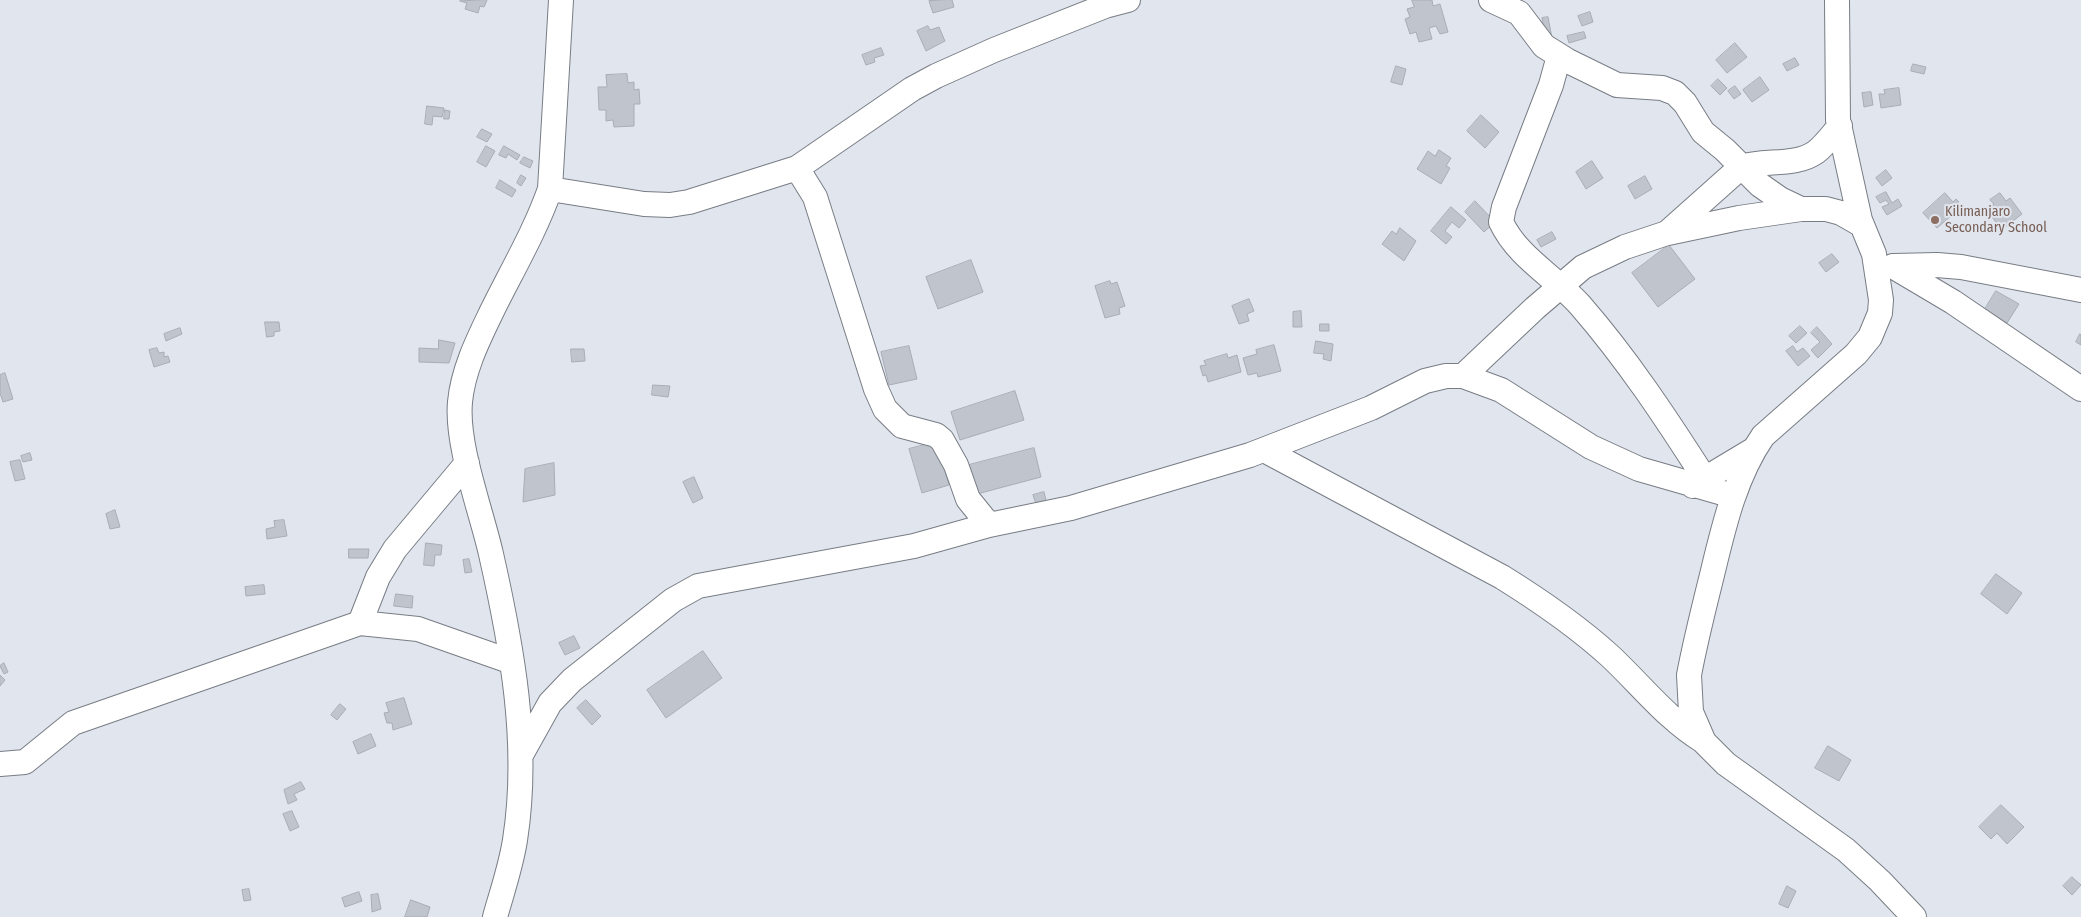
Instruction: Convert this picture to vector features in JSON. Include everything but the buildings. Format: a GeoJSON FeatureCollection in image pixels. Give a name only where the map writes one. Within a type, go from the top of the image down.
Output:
{"type":"FeatureCollection","features":[{"type":"Feature","properties":{"kind":"street"},"geometry":{"type":"LineString","coordinates":[[495,917],[514,841],[522,755],[520,716],[512,662],[491,556],[467,463],[460,402],[467,368],[482,331],[540,215],[550,189],[561,0]]}},
{"type":"Feature","properties":{"kind":"street"},"geometry":{"type":"LineString","coordinates":[[550,189],[644,204],[670,205],[689,202],[797,168],[912,89],[936,76],[994,50],[1105,6],[1128,0]]}},
{"type":"Feature","properties":{"kind":"street"},"geometry":{"type":"LineString","coordinates":[[1491,0],[1519,13],[1544,46],[1559,56],[1617,85],[1662,88],[1675,93],[1685,103],[1703,132],[1771,193],[1801,210]]}},
{"type":"Feature","properties":{"kind":"street"},"geometry":{"type":"LineString","coordinates":[[1704,742],[1691,712],[1688,675],[1733,496],[1753,450],[1763,436],[1856,354],[1870,337],[1880,313],[1881,300],[1874,254],[1862,225],[1840,126],[1837,102],[1839,17],[1837,0]]}},
{"type":"Feature","properties":{"kind":"street"},"geometry":{"type":"LineString","coordinates":[[1559,56],[1551,85],[1504,207],[1501,222],[1522,253],[1561,285],[1638,375],[1699,482]]}},
{"type":"Feature","properties":{"kind":"street"},"geometry":{"type":"LineString","coordinates":[[1667,233],[1741,167],[1750,164],[1804,158],[1816,152],[1840,126]]}},
{"type":"Feature","properties":{"kind":"street"},"geometry":{"type":"LineString","coordinates":[[797,168],[815,197],[876,389],[885,408],[902,426],[936,435],[942,440],[956,465],[968,499],[989,525]]}},
{"type":"Feature","properties":{"kind":"street"},"geometry":{"type":"LineString","coordinates":[[1463,376],[1561,285],[1599,258],[1667,233],[1738,218],[1801,210],[1833,211],[1862,225]]}},
{"type":"Feature","properties":{"kind":"street"},"geometry":{"type":"LineString","coordinates":[[1874,254],[1953,302],[2081,389]]}},
{"type":"Feature","properties":{"kind":"street"},"geometry":{"type":"LineString","coordinates":[[1894,267],[1937,265],[1961,267],[2081,290]]}},
{"type":"Feature","properties":{"kind":"street"},"geometry":{"type":"LineString","coordinates":[[522,755],[550,703],[572,680],[684,592],[698,586],[914,546],[989,525],[1071,508],[1264,450],[1371,408],[1425,381],[1446,376],[1463,376],[1486,383],[1512,396],[1577,439],[1639,469],[1699,482],[1733,496]]}},
{"type":"Feature","properties":{"kind":"street"},"geometry":{"type":"LineString","coordinates":[[1264,450],[1502,577],[1538,599],[1601,649],[1677,723],[1704,742],[1726,764],[1846,850],[1880,880],[1914,917]]}},
{"type":"Feature","properties":{"kind":"street"},"geometry":{"type":"LineString","coordinates":[[1699,482],[1753,450]]}},
{"type":"Feature","properties":{"kind":"street"},"geometry":{"type":"LineString","coordinates":[[360,623],[378,577],[395,549],[467,463]]}},
{"type":"Feature","properties":{"kind":"street"},"geometry":{"type":"LineString","coordinates":[[0,764],[25,762],[74,723],[360,623],[418,629],[512,662]]}},
{"type":"Feature","properties":{"kind":"place","name":"Kilimanjaro Secondary School"},"geometry":{"type":"Point","coordinates":[1935,220]}}]}
